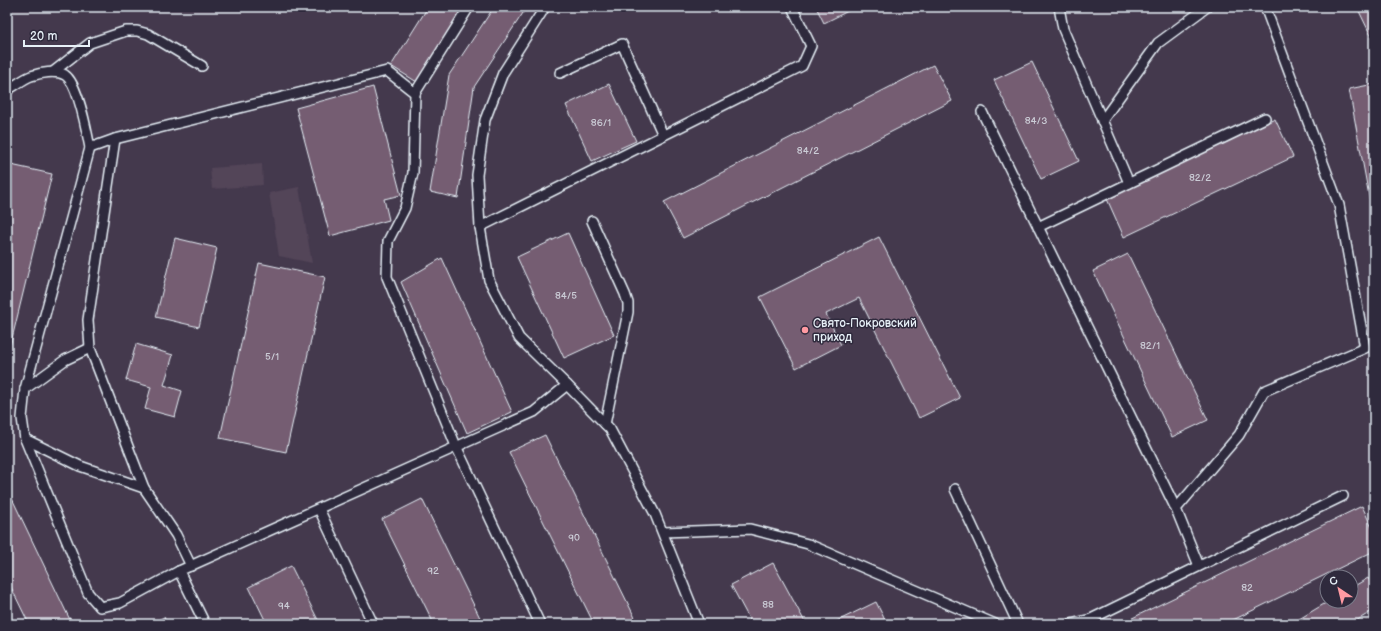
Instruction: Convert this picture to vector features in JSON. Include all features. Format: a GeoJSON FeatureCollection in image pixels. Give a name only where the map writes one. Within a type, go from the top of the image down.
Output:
{"type":"FeatureCollection","features":[{"type":"Feature","properties":{"kind":"lane"},"geometry":{"type":"LineString","coordinates":[[469,7],[415,93],[413,173],[405,208],[388,241],[387,277],[456,446],[540,624]]}},
{"type":"Feature","properties":{"kind":"lane"},"geometry":{"type":"LineString","coordinates":[[545,7],[503,73],[485,120],[477,175],[480,227],[489,280],[519,338],[610,429],[655,514],[699,624]]}},
{"type":"Feature","properties":{"kind":"lane"},"geometry":{"type":"LineString","coordinates":[[480,227],[802,66],[811,46],[792,7]]}},
{"type":"Feature","properties":{"kind":"lane"},"geometry":{"type":"LineString","coordinates":[[1059,7],[1063,29],[1129,184]]}},
{"type":"Feature","properties":{"kind":"lane"},"geometry":{"type":"LineString","coordinates":[[1102,121],[1158,43],[1207,7]]}},
{"type":"Feature","properties":{"kind":"lane"},"geometry":{"type":"LineString","coordinates":[[1176,509],[1239,435],[1264,391],[1365,348],[1339,205],[1265,7]]}},
{"type":"Feature","properties":{"kind":"lane"},"geometry":{"type":"LineString","coordinates":[[53,72],[90,43],[126,31],[137,31],[148,34],[202,66]]}},
{"type":"Feature","properties":{"kind":"lane"},"geometry":{"type":"LineString","coordinates":[[560,73],[622,44],[663,135]]}},
{"type":"Feature","properties":{"kind":"lane"},"geometry":{"type":"LineString","coordinates":[[90,148],[115,139],[387,71],[415,93]]}},
{"type":"Feature","properties":{"kind":"lane"},"geometry":{"type":"LineString","coordinates":[[7,90],[31,76],[53,72],[65,75],[74,86],[90,148],[25,389],[22,418],[25,439],[88,593],[100,607],[120,604],[191,566],[534,412],[567,385]]}},
{"type":"Feature","properties":{"kind":"lane"},"geometry":{"type":"LineString","coordinates":[[982,112],[1176,509],[1199,566]]}},
{"type":"Feature","properties":{"kind":"lane"},"geometry":{"type":"LineString","coordinates":[[1038,227],[1265,118]]}},
{"type":"Feature","properties":{"kind":"lane"},"geometry":{"type":"LineString","coordinates":[[115,139],[88,320],[90,348],[144,488],[176,536],[191,566]]}},
{"type":"Feature","properties":{"kind":"lane"},"geometry":{"type":"LineString","coordinates":[[592,221],[628,303],[628,312],[605,424]]}},
{"type":"Feature","properties":{"kind":"lane"},"geometry":{"type":"LineString","coordinates":[[25,389],[65,360],[90,348]]}},
{"type":"Feature","properties":{"kind":"lane"},"geometry":{"type":"LineString","coordinates":[[25,439],[80,466],[144,488]]}},
{"type":"Feature","properties":{"kind":"lane"},"geometry":{"type":"LineString","coordinates":[[955,488],[1018,624]]}},
{"type":"Feature","properties":{"kind":"lane"},"geometry":{"type":"LineString","coordinates":[[1071,624],[1091,619],[1343,496]]}},
{"type":"Feature","properties":{"kind":"lane"},"geometry":{"type":"LineString","coordinates":[[319,509],[373,624]]}},
{"type":"Feature","properties":{"kind":"lane"},"geometry":{"type":"LineString","coordinates":[[663,532],[750,529],[808,544],[995,624]]}},
{"type":"Feature","properties":{"kind":"lane"},"geometry":{"type":"LineString","coordinates":[[179,572],[205,624]]}},
{"type":"Feature","properties":{"kind":"path"},"geometry":{"type":"LineString","coordinates":[[1366,624],[1374,618]]}},
{"type":"Feature","properties":{"kind":"shaded area"},"geometry":{"type":"Polygon","coordinates":[[[262,164],[263,185],[212,189],[210,168],[262,164]]]}},
{"type":"Feature","properties":{"kind":"shaded area"},"geometry":{"type":"Polygon","coordinates":[[[299,187],[312,263],[279,256],[269,193],[299,187]]]}},
{"type":"Feature","properties":{"kind":"building"},"geometry":{"type":"Polygon","coordinates":[[[428,7],[463,7],[417,82],[391,66],[428,7]]]}},
{"type":"Feature","properties":{"kind":"building"},"geometry":{"type":"Polygon","coordinates":[[[494,7],[527,7],[474,87],[458,198],[430,192],[449,75],[494,7]]]}},
{"type":"Feature","properties":{"kind":"building"},"geometry":{"type":"Polygon","coordinates":[[[816,7],[856,7],[824,23],[816,7]]]}},
{"type":"Feature","properties":{"kind":"building"},"geometry":{"type":"Polygon","coordinates":[[[1357,7],[1374,7],[1374,42],[1357,7]]]}},
{"type":"Feature","properties":{"kind":"building"},"geometry":{"type":"Polygon","coordinates":[[[1032,62],[1079,161],[1041,179],[994,80],[1032,62]]]}},
{"type":"Feature","properties":{"kind":"building"},"geometry":{"type":"Polygon","coordinates":[[[933,65],[952,101],[683,238],[664,202],[933,65]]]}},
{"type":"Feature","properties":{"kind":"building"},"geometry":{"type":"Polygon","coordinates":[[[609,84],[636,141],[592,161],[566,105],[609,84]]]}},
{"type":"Feature","properties":{"kind":"building"},"geometry":{"type":"Polygon","coordinates":[[[1374,84],[1374,223],[1349,89],[1374,84]]]}},
{"type":"Feature","properties":{"kind":"building"},"geometry":{"type":"Polygon","coordinates":[[[373,87],[401,195],[384,199],[389,220],[330,236],[296,108],[373,87]]]}},
{"type":"Feature","properties":{"kind":"building"},"geometry":{"type":"Polygon","coordinates":[[[1275,119],[1293,157],[1124,237],[1107,199],[1275,119]]]}},
{"type":"Feature","properties":{"kind":"building"},"geometry":{"type":"Polygon","coordinates":[[[11,165],[52,174],[7,359],[7,180],[11,165]]]}},
{"type":"Feature","properties":{"kind":"building"},"geometry":{"type":"Polygon","coordinates":[[[568,233],[614,335],[564,358],[517,257],[568,233]]]}},
{"type":"Feature","properties":{"kind":"building","name":"Свято-Покровский приход"},"geometry":{"type":"Polygon","coordinates":[[[879,237],[960,398],[919,418],[859,298],[826,314],[841,345],[796,368],[760,297],[879,237]]]}},
{"type":"Feature","properties":{"kind":"building"},"geometry":{"type":"Polygon","coordinates":[[[175,238],[217,248],[199,327],[156,317],[175,238]]]}},
{"type":"Feature","properties":{"kind":"building"},"geometry":{"type":"Polygon","coordinates":[[[1128,254],[1208,420],[1172,437],[1093,271],[1128,254]]]}},
{"type":"Feature","properties":{"kind":"building"},"geometry":{"type":"Polygon","coordinates":[[[442,258],[512,412],[467,433],[401,282],[442,258]]]}},
{"type":"Feature","properties":{"kind":"building"},"geometry":{"type":"Polygon","coordinates":[[[259,263],[325,277],[286,452],[220,438],[259,263]]]}},
{"type":"Feature","properties":{"kind":"building"},"geometry":{"type":"Polygon","coordinates":[[[136,344],[173,355],[164,385],[182,391],[175,417],[145,409],[151,387],[126,380],[136,344]]]}},
{"type":"Feature","properties":{"kind":"building"},"geometry":{"type":"Polygon","coordinates":[[[545,435],[638,624],[594,624],[509,452],[545,435]]]}},
{"type":"Feature","properties":{"kind":"building"},"geometry":{"type":"Polygon","coordinates":[[[7,488],[72,624],[29,624],[7,579],[7,488]]]}},
{"type":"Feature","properties":{"kind":"building"},"geometry":{"type":"Polygon","coordinates":[[[422,499],[483,624],[434,624],[382,519],[422,499]]]}},
{"type":"Feature","properties":{"kind":"building"},"geometry":{"type":"Polygon","coordinates":[[[1362,506],[1374,532],[1374,551],[1337,569],[1319,569],[1319,578],[1225,624],[1120,624],[1362,506]]]}},
{"type":"Feature","properties":{"kind":"building"},"geometry":{"type":"Polygon","coordinates":[[[773,563],[806,624],[752,624],[731,585],[773,563]]]}},
{"type":"Feature","properties":{"kind":"building"},"geometry":{"type":"Polygon","coordinates":[[[291,566],[320,624],[267,624],[249,587],[291,566]]]}},
{"type":"Feature","properties":{"kind":"building"},"geometry":{"type":"Polygon","coordinates":[[[1368,578],[1374,588],[1374,610],[1351,624],[1291,624],[1319,607],[1319,609],[1359,609],[1359,583],[1368,578]]]}},
{"type":"Feature","properties":{"kind":"building"},"geometry":{"type":"Polygon","coordinates":[[[876,602],[887,624],[831,624],[876,602]]]}},
{"type":"Feature","properties":{"kind":"building"},"geometry":{"type":"Polygon","coordinates":[[[164,617],[167,624],[150,624],[164,617]]]}},
{"type":"Feature","properties":{"kind":"place","name":"Свято-Покровский приход"},"geometry":{"type":"Point","coordinates":[805,330]}}]}
